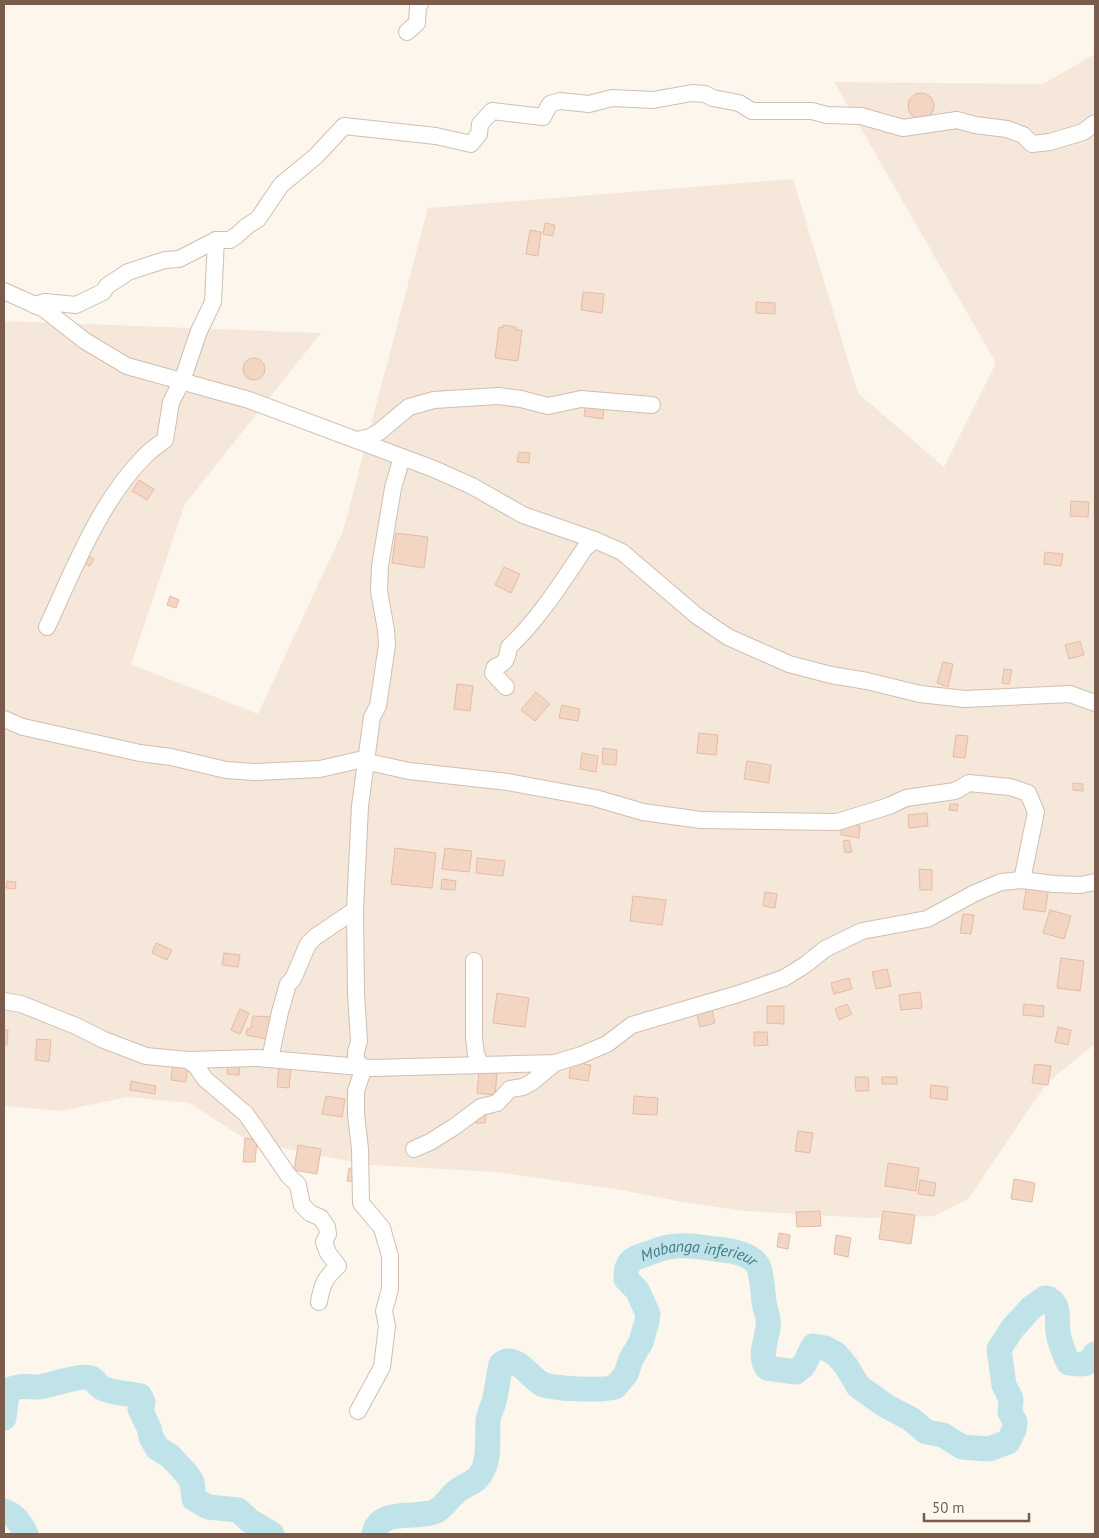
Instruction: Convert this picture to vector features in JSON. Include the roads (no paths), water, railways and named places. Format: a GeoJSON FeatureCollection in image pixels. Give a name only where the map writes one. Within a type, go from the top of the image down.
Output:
{"type":"FeatureCollection","features":[{"type":"Feature","properties":{"kind":"street"},"geometry":{"type":"LineString","coordinates":[[407,32],[417,23],[418,6],[420,4]]}},
{"type":"Feature","properties":{"kind":"street"},"geometry":{"type":"LineString","coordinates":[[34,305],[45,302],[76,305],[103,292],[107,286],[128,272],[164,260],[179,258],[216,240],[230,240],[258,219],[281,185],[316,156],[344,126],[436,136],[471,144],[479,134],[480,124],[492,112],[543,117],[550,104],[560,101],[589,104],[612,98],[653,100],[692,93],[705,94],[752,110],[812,111],[827,115],[861,116],[904,128],[957,120],[975,126],[1007,129],[1023,135],[1032,144],[1050,142],[1083,132],[1095,122]]}},
{"type":"Feature","properties":{"kind":"street"},"geometry":{"type":"LineString","coordinates":[[47,627],[88,539],[118,488],[144,456],[165,440],[171,402],[182,381],[200,331],[213,302],[216,240]]}},
{"type":"Feature","properties":{"kind":"street"},"geometry":{"type":"LineString","coordinates":[[4,291],[44,310],[85,341],[127,366],[249,400],[434,469],[472,486],[523,515],[595,540],[622,552],[697,616],[728,637],[789,664],[920,694],[965,699],[1070,694],[1095,703]]}},
{"type":"Feature","properties":{"kind":"street"},"geometry":{"type":"LineString","coordinates":[[356,440],[370,437],[379,432],[409,407],[434,400],[498,396],[522,399],[548,406],[581,399],[652,405]]}},
{"type":"Feature","properties":{"kind":"street"},"geometry":{"type":"LineString","coordinates":[[358,1412],[382,1366],[387,1326],[384,1311],[390,1289],[390,1256],[382,1228],[361,1203],[356,1091],[363,1070],[356,1059],[359,1040],[356,993],[355,910],[360,806],[372,716],[378,706],[387,645],[379,591],[380,566],[393,488],[402,457]]}},
{"type":"Feature","properties":{"kind":"street"},"geometry":{"type":"LineString","coordinates":[[506,687],[493,673],[495,667],[504,664],[508,658],[508,648],[519,638],[543,608],[585,548],[595,540]]}},
{"type":"Feature","properties":{"kind":"street"},"geometry":{"type":"LineString","coordinates":[[4,719],[24,727],[226,770],[255,772],[320,769],[346,762],[367,761],[409,771],[508,782],[595,798],[643,812],[701,820],[837,822],[889,806],[906,798],[955,791],[969,783],[1010,787],[1028,793],[1036,812],[1022,880]]}},
{"type":"Feature","properties":{"kind":"street"},"geometry":{"type":"LineString","coordinates":[[4,1001],[20,1004],[146,1056],[188,1060],[270,1060],[361,1066],[554,1063],[581,1055],[607,1044],[632,1025],[738,994],[784,978],[805,965],[825,949],[862,931],[927,918],[974,893],[1002,882],[1022,880],[1054,884],[1081,884],[1095,882]]}},
{"type":"Feature","properties":{"kind":"street"},"geometry":{"type":"LineString","coordinates":[[270,1060],[288,984],[293,978],[308,944],[355,910]]}},
{"type":"Feature","properties":{"kind":"street"},"geometry":{"type":"LineString","coordinates":[[474,961],[474,1038],[476,1054],[481,1065]]}},
{"type":"Feature","properties":{"kind":"street"},"geometry":{"type":"LineString","coordinates":[[188,1060],[196,1066],[205,1078],[246,1114],[288,1175],[298,1185],[302,1205],[310,1214],[321,1218],[327,1227],[328,1234],[324,1242],[328,1253],[338,1266],[325,1279],[320,1291],[319,1302]]}},
{"type":"Feature","properties":{"kind":"street"},"geometry":{"type":"LineString","coordinates":[[414,1149],[446,1132],[481,1107],[497,1102],[510,1089],[523,1087],[532,1082],[554,1063]]}},
{"type":"Feature","properties":{"kind":"waterway","name":"Mabanga inferieur"},"geometry":{"type":"LineString","coordinates":[[374,1534],[377,1525],[384,1520],[438,1510],[457,1491],[480,1475],[487,1459],[488,1420],[494,1402],[501,1364],[507,1361],[517,1364],[537,1381],[548,1386],[590,1389],[615,1387],[626,1374],[631,1359],[641,1342],[648,1314],[637,1290],[626,1279],[626,1271],[630,1262],[634,1259],[662,1248],[685,1246],[727,1250],[740,1253],[756,1263],[760,1272],[768,1321],[763,1354],[767,1368],[796,1372],[804,1365],[813,1346],[825,1348],[836,1354],[847,1367],[858,1386],[886,1406],[911,1419],[926,1432],[943,1435],[962,1447],[989,1449],[1008,1442],[1014,1430],[1015,1422],[1010,1412],[1011,1399],[1004,1385],[999,1349],[1012,1329],[1031,1308],[1045,1298],[1053,1302],[1057,1309],[1059,1335],[1069,1363],[1087,1363],[1095,1354]]}},
{"type":"Feature","properties":{"kind":"waterway","name":"Mabanga inferieur"},"geometry":{"type":"LineString","coordinates":[[4,1418],[7,1395],[11,1389],[24,1386],[38,1387],[86,1377],[91,1378],[107,1390],[140,1396],[143,1402],[140,1409],[151,1437],[157,1448],[170,1456],[186,1473],[192,1482],[194,1499],[208,1507],[238,1510],[250,1521],[272,1534]]}},
{"type":"Feature","properties":{"kind":"waterway","name":"Mabanga inferieur"},"geometry":{"type":"LineString","coordinates":[[4,1511],[15,1517],[26,1534]]}}]}
